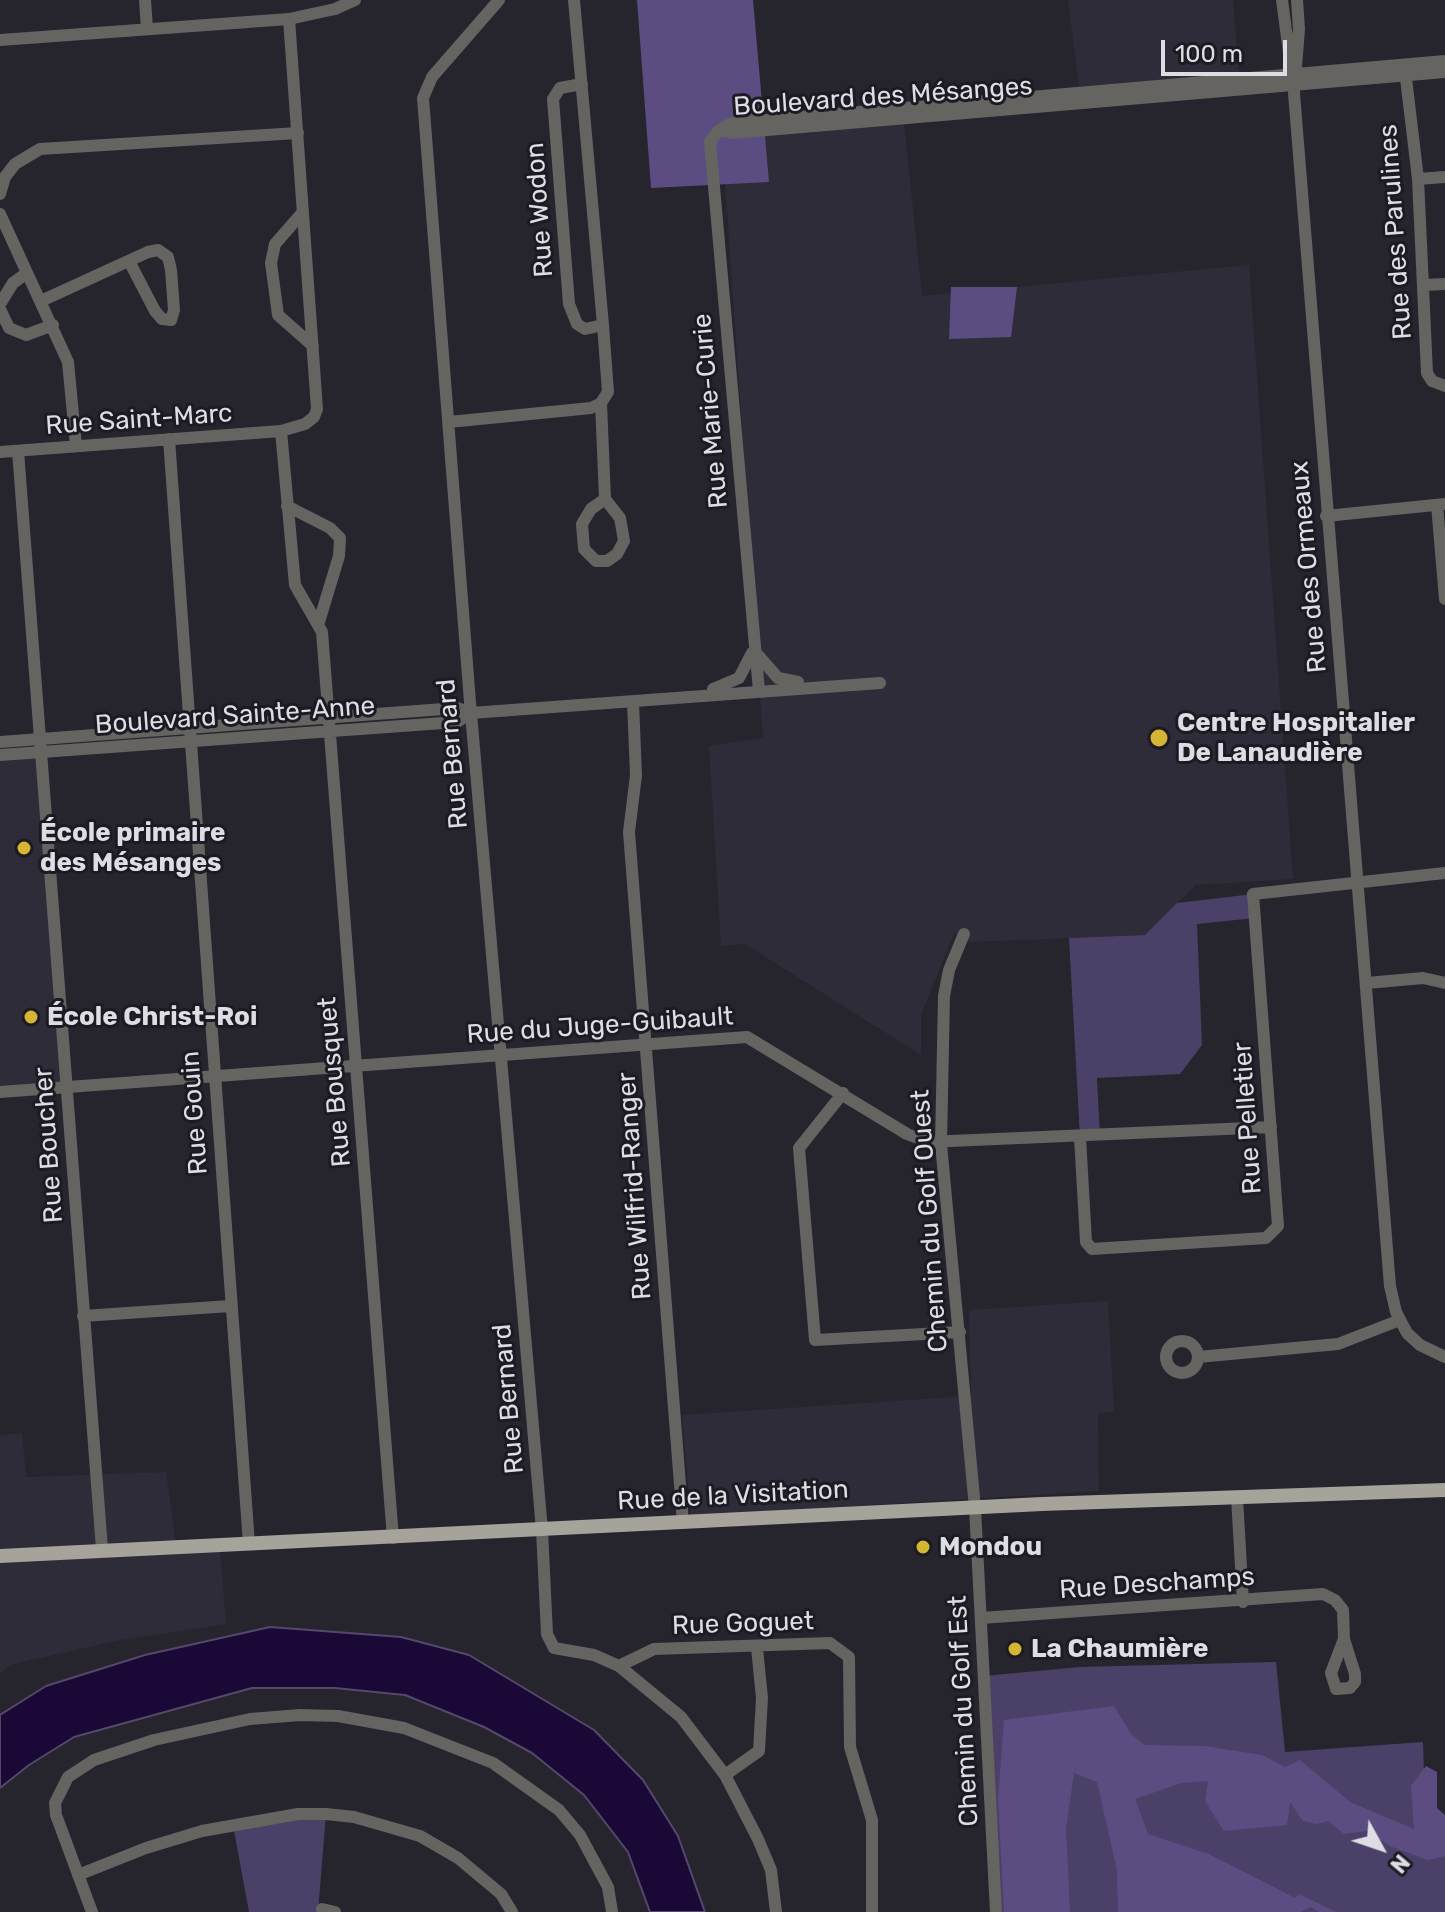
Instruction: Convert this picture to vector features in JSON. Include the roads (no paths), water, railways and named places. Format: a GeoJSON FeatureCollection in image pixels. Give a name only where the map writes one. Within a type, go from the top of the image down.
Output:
{"type":"FeatureCollection","features":[{"type":"Feature","properties":{"kind":"main road","name":"Rue de la Visitation"},"geometry":{"type":"LineString","coordinates":[[0,1556],[975,1508],[1445,1490]]}},
{"type":"Feature","properties":{"kind":"street"},"geometry":{"type":"LineString","coordinates":[[145,0],[147,29]]}},
{"type":"Feature","properties":{"kind":"street"},"geometry":{"type":"LineString","coordinates":[[0,40],[289,19],[335,9],[355,0]]}},
{"type":"Feature","properties":{"kind":"street","name":"Rue Bernard"},"geometry":{"type":"LineString","coordinates":[[499,0],[432,77],[423,98],[471,713],[542,1530],[547,1634],[554,1648],[594,1655],[619,1666]]}},
{"type":"Feature","properties":{"kind":"street","name":"Rue Wodon"},"geometry":{"type":"LineString","coordinates":[[574,0],[608,392],[601,403],[605,499]]}},
{"type":"Feature","properties":{"kind":"street","name":"Rue des Ormeaux"},"geometry":{"type":"LineString","coordinates":[[1282,0],[1293,77],[1390,1286],[1407,1333],[1420,1345],[1445,1357]]}},
{"type":"Feature","properties":{"kind":"street","name":"Rue des Ormeaux"},"geometry":{"type":"LineString","coordinates":[[1293,77],[1299,29],[1297,0]]}},
{"type":"Feature","properties":{"kind":"street"},"geometry":{"type":"LineString","coordinates":[[281,431],[305,424],[314,417],[313,346],[289,19]]}},
{"type":"Feature","properties":{"kind":"street","name":"Boulevard des Mésanges"},"geometry":{"type":"LineString","coordinates":[[1405,70],[1445,61]]}},
{"type":"Feature","properties":{"kind":"street","name":"Boulevard des Mésanges"},"geometry":{"type":"LineString","coordinates":[[719,130],[732,133],[1293,77],[1405,70],[1445,72]]}},
{"type":"Feature","properties":{"kind":"street","name":"Rue des Parulines"},"geometry":{"type":"LineString","coordinates":[[1405,70],[1418,179],[1427,373],[1432,381],[1445,386]]}},
{"type":"Feature","properties":{"kind":"street","name":"Rue Wodon"},"geometry":{"type":"LineString","coordinates":[[582,84],[560,88],[553,95],[569,304],[577,324],[585,329],[603,325]]}},
{"type":"Feature","properties":{"kind":"street","name":"Rue Marie-Curie"},"geometry":{"type":"LineString","coordinates":[[719,130],[710,142],[759,691]]}},
{"type":"Feature","properties":{"kind":"street"},"geometry":{"type":"LineString","coordinates":[[0,194],[5,177],[15,164],[40,149],[298,133]]}},
{"type":"Feature","properties":{"kind":"street"},"geometry":{"type":"LineString","coordinates":[[1418,179],[1445,177]]}},
{"type":"Feature","properties":{"kind":"street"},"geometry":{"type":"LineString","coordinates":[[303,212],[275,244],[271,263],[276,310],[285,323],[313,346]]}},
{"type":"Feature","properties":{"kind":"street"},"geometry":{"type":"LineString","coordinates":[[0,214],[53,325],[70,372],[76,446]]}},
{"type":"Feature","properties":{"kind":"street"},"geometry":{"type":"LineString","coordinates":[[41,301],[129,261],[158,250],[166,254],[172,275],[171,320],[162,319],[155,311],[129,261]]}},
{"type":"Feature","properties":{"kind":"street"},"geometry":{"type":"LineString","coordinates":[[27,273],[13,283],[0,306],[9,328],[26,335],[53,325]]}},
{"type":"Feature","properties":{"kind":"street"},"geometry":{"type":"LineString","coordinates":[[1425,285],[1445,284]]}},
{"type":"Feature","properties":{"kind":"street"},"geometry":{"type":"LineString","coordinates":[[449,422],[591,408],[601,403]]}},
{"type":"Feature","properties":{"kind":"street","name":"Rue Saint-Marc"},"geometry":{"type":"LineString","coordinates":[[0,452],[281,431]]}},
{"type":"Feature","properties":{"kind":"street","name":"Rue Bousquet"},"geometry":{"type":"LineString","coordinates":[[281,431],[295,585],[319,622]]}},
{"type":"Feature","properties":{"kind":"street","name":"Rue Gouin"},"geometry":{"type":"LineString","coordinates":[[169,439],[249,1544]]}},
{"type":"Feature","properties":{"kind":"street","name":"Rue Boucher"},"geometry":{"type":"LineString","coordinates":[[18,451],[102,1549]]}},
{"type":"Feature","properties":{"kind":"street"},"geometry":{"type":"LineString","coordinates":[[605,499],[620,518],[624,541],[617,554],[607,561],[596,561],[584,549],[582,524],[591,509],[605,499]]}},
{"type":"Feature","properties":{"kind":"street"},"geometry":{"type":"LineString","coordinates":[[1326,516],[1441,505],[1445,599]]}},
{"type":"Feature","properties":{"kind":"street","name":"Rue Bousquet"},"geometry":{"type":"LineString","coordinates":[[287,506],[330,528],[340,538],[339,556],[319,622],[393,1538]]}},
{"type":"Feature","properties":{"kind":"street"},"geometry":{"type":"LineString","coordinates":[[753,640],[768,670],[786,682],[798,682],[802,687]]}},
{"type":"Feature","properties":{"kind":"street"},"geometry":{"type":"LineString","coordinates":[[693,697],[739,678],[752,652],[753,640]]}},
{"type":"Feature","properties":{"kind":"street","name":"Boulevard Sainte-Anne"},"geometry":{"type":"LineString","coordinates":[[0,742],[41,745],[189,742],[457,708],[471,713],[880,683]]}},
{"type":"Feature","properties":{"kind":"street","name":"Rue Wilfrid-Ranger"},"geometry":{"type":"LineString","coordinates":[[633,702],[636,775],[629,832],[683,1523]]}},
{"type":"Feature","properties":{"kind":"street","name":"Boulevard Sainte-Anne"},"geometry":{"type":"LineString","coordinates":[[0,755],[41,745],[188,728],[328,725]]}},
{"type":"Feature","properties":{"kind":"street","name":"Rue Pelletier"},"geometry":{"type":"LineString","coordinates":[[1080,1137],[1086,1242],[1092,1249],[1266,1238],[1278,1226],[1253,894],[1445,873]]}},
{"type":"Feature","properties":{"kind":"street","name":"Chemin du Golf Ouest"},"geometry":{"type":"LineString","coordinates":[[964,934],[949,970],[943,1008],[941,1144],[975,1508]]}},
{"type":"Feature","properties":{"kind":"street"},"geometry":{"type":"LineString","coordinates":[[1367,983],[1423,978],[1445,983]]}},
{"type":"Feature","properties":{"kind":"street","name":"Rue du Juge-Guibault"},"geometry":{"type":"LineString","coordinates":[[0,1092],[747,1037],[907,1134],[941,1144],[1271,1127]]}},
{"type":"Feature","properties":{"kind":"street"},"geometry":{"type":"LineString","coordinates":[[843,1093],[799,1148],[815,1340],[960,1332]]}},
{"type":"Feature","properties":{"kind":"street"},"geometry":{"type":"LineString","coordinates":[[83,1316],[230,1306]]}},
{"type":"Feature","properties":{"kind":"street"},"geometry":{"type":"LineString","coordinates":[[1198,1357],[1338,1344],[1400,1320]]}},
{"type":"Feature","properties":{"kind":"street"},"geometry":{"type":"LineString","coordinates":[[1237,1497],[1243,1602]]}},
{"type":"Feature","properties":{"kind":"street","name":"Chemin du Golf Est"},"geometry":{"type":"LineString","coordinates":[[975,1508],[996,1912]]}},
{"type":"Feature","properties":{"kind":"street","name":"Rue Deschamps"},"geometry":{"type":"LineString","coordinates":[[981,1618],[1323,1594],[1335,1600],[1343,1610],[1344,1639]]}},
{"type":"Feature","properties":{"kind":"street","name":"Rue Goguet"},"geometry":{"type":"LineString","coordinates":[[619,1666],[654,1649],[757,1648],[830,1643],[849,1657],[850,1747],[872,1820],[872,1912]]}},
{"type":"Feature","properties":{"kind":"street"},"geometry":{"type":"LineString","coordinates":[[725,1775],[759,1751],[762,1698],[757,1648]]}},
{"type":"Feature","properties":{"kind":"street"},"geometry":{"type":"LineString","coordinates":[[619,1666],[681,1717],[725,1775],[771,1870],[776,1912]]}},
{"type":"Feature","properties":{"kind":"street"},"geometry":{"type":"LineString","coordinates":[[92,1912],[62,1836],[55,1803],[68,1777],[94,1760],[211,1725],[300,1715],[338,1716],[378,1722],[436,1738],[493,1763],[559,1810],[580,1835],[608,1887],[612,1912]]}},
{"type":"Feature","properties":{"kind":"street"},"geometry":{"type":"LineString","coordinates":[[78,1875],[146,1848],[202,1831],[285,1816],[326,1814],[354,1817],[420,1836],[458,1858],[501,1894],[512,1912]]}},
{"type":"Feature","properties":{"kind":"place","name":"Centre Hospitalier De Lanaudière"},"geometry":{"type":"Point","coordinates":[1159,738]}},
{"type":"Feature","properties":{"kind":"place","name":"École primaire des Mésanges"},"geometry":{"type":"Point","coordinates":[24,848]}},
{"type":"Feature","properties":{"kind":"place","name":"École Christ-Roi"},"geometry":{"type":"Point","coordinates":[31,1017]}},
{"type":"Feature","properties":{"kind":"place","name":"Mondou"},"geometry":{"type":"Point","coordinates":[923,1547]}},
{"type":"Feature","properties":{"kind":"place","name":"La Chaumière"},"geometry":{"type":"Point","coordinates":[1015,1649]}}]}
